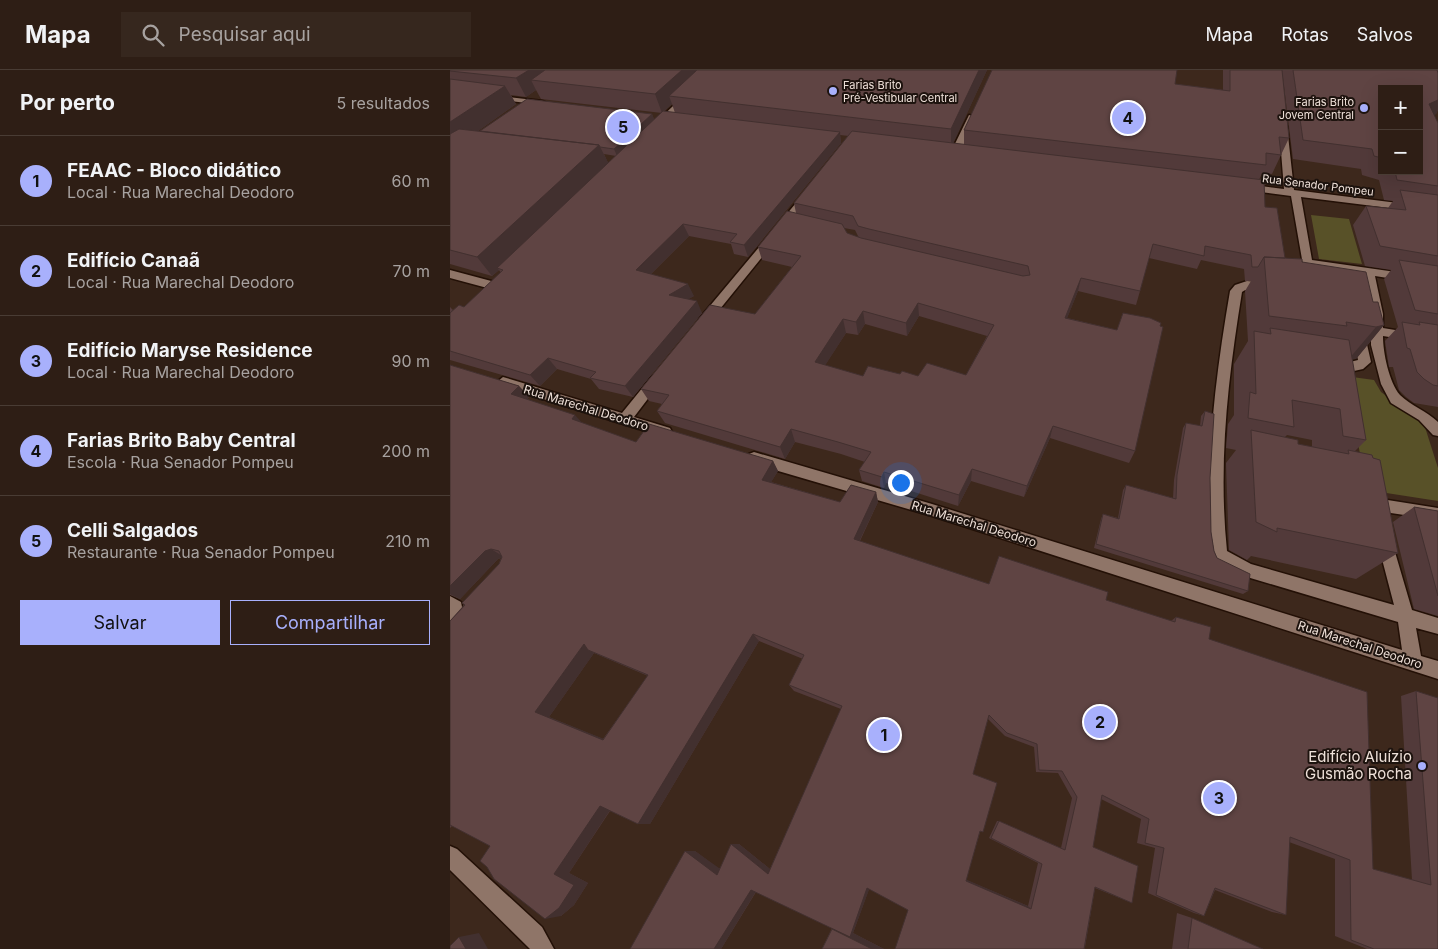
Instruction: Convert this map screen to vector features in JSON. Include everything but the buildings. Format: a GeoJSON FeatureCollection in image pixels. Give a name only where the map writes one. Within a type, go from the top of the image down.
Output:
{"type":"FeatureCollection","features":[{"type":"Feature","properties":{"kind":"street"},"geometry":{"type":"LineString","coordinates":[[646,136],[671,118],[715,70]]}},
{"type":"Feature","properties":{"kind":"street"},"geometry":{"type":"LineString","coordinates":[[514,112],[543,91]]}},
{"type":"Feature","properties":{"kind":"street"},"geometry":{"type":"LineString","coordinates":[[479,96],[557,105]]}},
{"type":"Feature","properties":{"kind":"street"},"geometry":{"type":"LineString","coordinates":[[957,152],[977,106]]}},
{"type":"Feature","properties":{"kind":"street"},"geometry":{"type":"LineString","coordinates":[[650,115],[671,118]]}},
{"type":"Feature","properties":{"kind":"street"},"geometry":{"type":"LineString","coordinates":[[1282,118],[1292,193],[1307,268],[1368,272],[1438,282]]}},
{"type":"Feature","properties":{"kind":"street"},"geometry":{"type":"LineString","coordinates":[[693,335],[792,220],[817,183]]}},
{"type":"Feature","properties":{"kind":"street","name":"Rua Senador Pompeu"},"geometry":{"type":"LineString","coordinates":[[1240,187],[1438,211]]}},
{"type":"Feature","properties":{"kind":"street"},"geometry":{"type":"LineString","coordinates":[[1368,272],[1377,314],[1377,345],[1382,371],[1396,400],[1431,417],[1438,431]]}},
{"type":"Feature","properties":{"kind":"street"},"geometry":{"type":"LineString","coordinates":[[450,274],[491,285]]}},
{"type":"Feature","properties":{"kind":"street"},"geometry":{"type":"LineString","coordinates":[[1281,289],[1254,285],[1240,286],[1236,290],[1222,455],[1218,538],[1220,555],[1248,570],[1438,626]]}},
{"type":"Feature","properties":{"kind":"street"},"geometry":{"type":"LineString","coordinates":[[1341,388],[1333,368],[1359,366],[1365,362],[1353,315]]}},
{"type":"Feature","properties":{"kind":"street"},"geometry":{"type":"LineString","coordinates":[[1378,331],[1438,341]]}},
{"type":"Feature","properties":{"kind":"street"},"geometry":{"type":"LineString","coordinates":[[624,420],[661,373]]}},
{"type":"Feature","properties":{"kind":"street","name":"Rua Marechal Deodoro"},"geometry":{"type":"LineString","coordinates":[[486,377],[680,436]]}},
{"type":"Feature","properties":{"kind":"street","name":"Rua Marechal Deodoro"},"geometry":{"type":"LineString","coordinates":[[736,452],[932,510],[1438,670]]}},
{"type":"Feature","properties":{"kind":"street"},"geometry":{"type":"LineString","coordinates":[[1413,662],[1404,616],[1370,498],[1438,514]]}},
{"type":"Feature","properties":{"kind":"street"},"geometry":{"type":"LineString","coordinates":[[452,615],[468,604]]}},
{"type":"Feature","properties":{"kind":"street"},"geometry":{"type":"LineString","coordinates":[[450,856],[534,935],[543,949]]}},
{"type":"Feature","properties":{"kind":"shaded area"},"geometry":{"type":"Polygon","coordinates":[[[1311,215],[1349,219],[1362,264],[1319,259],[1311,215]]]}},
{"type":"Feature","properties":{"kind":"shaded area"},"geometry":{"type":"Polygon","coordinates":[[[1345,376],[1374,380],[1381,392],[1424,424],[1438,468],[1438,501],[1367,490],[1345,376]]]}},
{"type":"Feature","properties":{"kind":"place","name":"Farias Brito Pré-Vestibular Central"},"geometry":{"type":"Point","coordinates":[833,91]}},
{"type":"Feature","properties":{"kind":"place","name":"Farias Brito Jovem Central"},"geometry":{"type":"Point","coordinates":[1364,108]}},
{"type":"Feature","properties":{"kind":"place","name":"Farias Brito Baby Central"},"geometry":{"type":"Point","coordinates":[1128,118]}},
{"type":"Feature","properties":{"kind":"place","name":"Celli Salgados"},"geometry":{"type":"Point","coordinates":[623,127]}},
{"type":"Feature","properties":{"kind":"place","name":"Edifício Canaã"},"geometry":{"type":"Point","coordinates":[1100,722]}},
{"type":"Feature","properties":{"kind":"place","name":"FEAAC - Bloco didático"},"geometry":{"type":"Point","coordinates":[884,735]}},
{"type":"Feature","properties":{"kind":"place","name":"Edifício Aluízio Gusmão Rocha"},"geometry":{"type":"Point","coordinates":[1422,766]}},
{"type":"Feature","properties":{"kind":"place","name":"Edifício Maryse Residence"},"geometry":{"type":"Point","coordinates":[1219,798]}}]}
